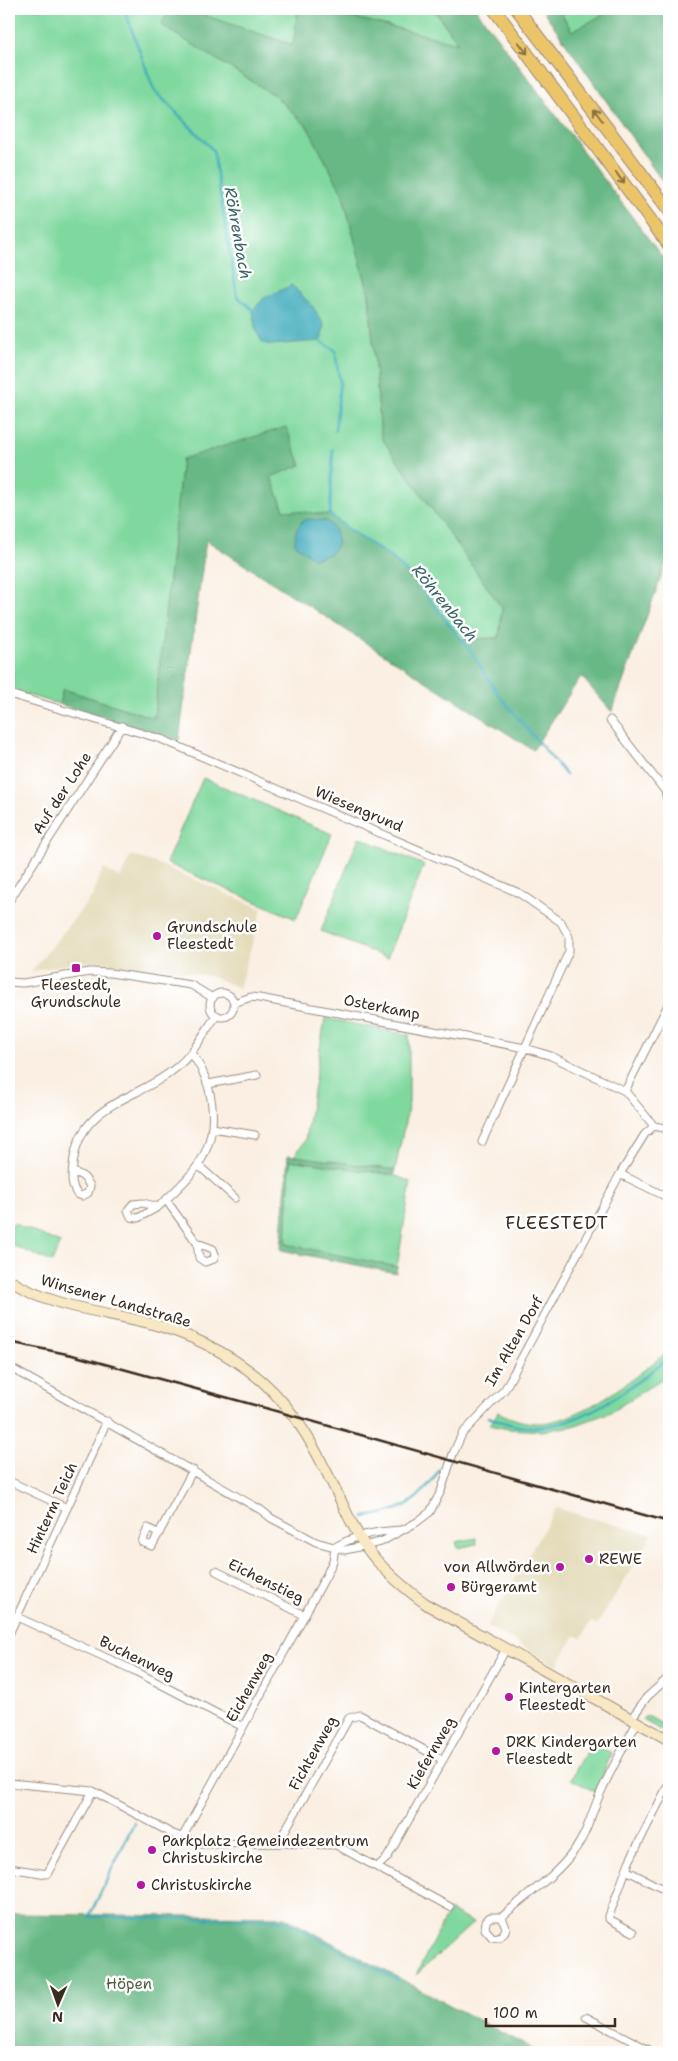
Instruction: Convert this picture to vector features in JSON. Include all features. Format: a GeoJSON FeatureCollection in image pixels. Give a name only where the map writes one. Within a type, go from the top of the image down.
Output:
{"type":"FeatureCollection","features":[{"type":"Feature","properties":{"kind":"highway"},"geometry":{"type":"LineString","coordinates":[[494,9],[669,245]]}},
{"type":"Feature","properties":{"kind":"highway"},"geometry":{"type":"LineString","coordinates":[[517,9],[669,210]]}},
{"type":"Feature","properties":{"kind":"highway"},"geometry":{"type":"LineString","coordinates":[[527,9],[533,29]]}},
{"type":"Feature","properties":{"kind":"street","name":"Wiesengrund"},"geometry":{"type":"LineString","coordinates":[[9,694],[162,739],[519,894],[561,922],[569,936],[569,951],[525,1048]]}},
{"type":"Feature","properties":{"kind":"street"},"geometry":{"type":"LineString","coordinates":[[610,720],[665,791],[669,807]]}},
{"type":"Feature","properties":{"kind":"street","name":"Auf der Lohe"},"geometry":{"type":"LineString","coordinates":[[9,901],[122,726]]}},
{"type":"Feature","properties":{"kind":"street"},"geometry":{"type":"LineString","coordinates":[[9,982],[23,983],[90,972],[110,973],[191,986],[213,998]]}},
{"type":"Feature","properties":{"kind":"street"},"geometry":{"type":"LineString","coordinates":[[73,1172],[74,1150],[80,1135],[88,1123],[111,1106],[177,1067],[191,1053],[218,1015],[211,1008],[213,998],[218,994],[225,993],[231,997],[234,1003]]}},
{"type":"Feature","properties":{"kind":"street","name":"Osterkamp"},"geometry":{"type":"LineString","coordinates":[[218,1015],[227,1015],[234,1008],[234,1003],[251,997],[525,1048],[551,1056],[624,1091],[654,1126]]}},
{"type":"Feature","properties":{"kind":"street"},"geometry":{"type":"LineString","coordinates":[[624,1091],[669,1003]]}},
{"type":"Feature","properties":{"kind":"street"},"geometry":{"type":"LineString","coordinates":[[482,1142],[525,1048]]}},
{"type":"Feature","properties":{"kind":"street"},"geometry":{"type":"LineString","coordinates":[[158,1207],[198,1165],[212,1128],[213,1108],[208,1084],[201,1066],[191,1053]]}},
{"type":"Feature","properties":{"kind":"street"},"geometry":{"type":"LineString","coordinates":[[208,1084],[256,1075]]}},
{"type":"Feature","properties":{"kind":"street"},"geometry":{"type":"LineString","coordinates":[[654,1126],[669,1129]]}},
{"type":"Feature","properties":{"kind":"street","name":"Im Alten Dorf"},"geometry":{"type":"LineString","coordinates":[[365,1546],[381,1542],[425,1517],[434,1506],[442,1491],[456,1445],[462,1434],[505,1389],[620,1174],[645,1134],[654,1126]]}},
{"type":"Feature","properties":{"kind":"street"},"geometry":{"type":"LineString","coordinates":[[212,1128],[255,1135]]}},
{"type":"Feature","properties":{"kind":"street"},"geometry":{"type":"LineString","coordinates":[[198,1165],[235,1198]]}},
{"type":"Feature","properties":{"kind":"street"},"geometry":{"type":"LineString","coordinates":[[620,1174],[669,1198]]}},
{"type":"Feature","properties":{"kind":"street"},"geometry":{"type":"LineString","coordinates":[[166,1200],[197,1243]]}},
{"type":"Feature","properties":{"kind":"street","name":"Winsener Landstraße"},"geometry":{"type":"LineString","coordinates":[[9,1280],[47,1299],[71,1307],[145,1322],[179,1332],[213,1347],[234,1360],[263,1382],[303,1428],[365,1546],[392,1577],[409,1592],[429,1606],[669,1740]]}},
{"type":"Feature","properties":{"kind":"street"},"geometry":{"type":"LineString","coordinates":[[9,1367],[193,1470],[309,1538],[322,1544],[345,1550],[365,1546]]}},
{"type":"Feature","properties":{"kind":"street","name":"Hinterm Teich"},"geometry":{"type":"LineString","coordinates":[[9,1634],[107,1421]]}},
{"type":"Feature","properties":{"kind":"street"},"geometry":{"type":"LineString","coordinates":[[159,1534],[193,1470]]}},
{"type":"Feature","properties":{"kind":"street"},"geometry":{"type":"LineString","coordinates":[[9,1481],[67,1508]]}},
{"type":"Feature","properties":{"kind":"street","name":"Im Alten Dorf"},"geometry":{"type":"LineString","coordinates":[[360,1536],[402,1530]]}},
{"type":"Feature","properties":{"kind":"street"},"geometry":{"type":"LineString","coordinates":[[335,1547],[360,1536]]}},
{"type":"Feature","properties":{"kind":"street","name":"Eichenweg"},"geometry":{"type":"LineString","coordinates":[[182,1838],[330,1567],[335,1547]]}},
{"type":"Feature","properties":{"kind":"street","name":"Eichenstieg"},"geometry":{"type":"LineString","coordinates":[[216,1571],[304,1615]]}},
{"type":"Feature","properties":{"kind":"street","name":"Buchenweg"},"geometry":{"type":"LineString","coordinates":[[17,1617],[133,1670],[243,1727]]}},
{"type":"Feature","properties":{"kind":"street","name":"Kiefernweg"},"geometry":{"type":"LineString","coordinates":[[377,1866],[387,1858],[506,1649]]}},
{"type":"Feature","properties":{"kind":"street"},"geometry":{"type":"LineString","coordinates":[[502,1916],[554,1873],[570,1856],[589,1826],[600,1793],[634,1721],[647,1698],[669,1677]]}},
{"type":"Feature","properties":{"kind":"street","name":"Fichtenweg"},"geometry":{"type":"LineString","coordinates":[[278,1843],[349,1718],[360,1715],[443,1760]]}},
{"type":"Feature","properties":{"kind":"street"},"geometry":{"type":"LineString","coordinates":[[9,1783],[93,1791],[182,1838],[201,1844],[278,1843],[336,1845],[450,1907]]}},
{"type":"Feature","properties":{"kind":"street"},"geometry":{"type":"LineString","coordinates":[[633,1932],[609,1919],[626,1870],[669,1783]]}},
{"type":"Feature","properties":{"kind":"street"},"geometry":{"type":"LineString","coordinates":[[9,1868],[47,1874],[93,1791]]}},
{"type":"Feature","properties":{"kind":"street"},"geometry":{"type":"LineString","coordinates":[[626,1870],[669,1892]]}},
{"type":"Feature","properties":{"kind":"street"},"geometry":{"type":"LineString","coordinates":[[586,2017],[654,2052]]}},
{"type":"Feature","properties":{"kind":"shaded area","name":"Grundschule Fleestedt"},"geometry":{"type":"Polygon","coordinates":[[[131,855],[161,865],[262,909],[239,988],[213,977],[160,967],[154,971],[99,962],[73,963],[32,971],[93,895],[103,868],[120,878],[131,855]]]}},
{"type":"Feature","properties":{"kind":"shaded area"},"geometry":{"type":"Polygon","coordinates":[[[556,1508],[652,1535],[597,1625],[591,1622],[581,1638],[575,1635],[557,1666],[487,1626],[556,1508]]]}},
{"type":"Feature","properties":{"kind":"green space"},"geometry":{"type":"Polygon","coordinates":[[[9,9],[170,9],[162,25],[274,95],[307,126],[342,192],[369,294],[381,437],[502,608],[499,638],[460,639],[414,579],[330,515],[284,510],[271,477],[182,459],[154,718],[63,689],[59,704],[9,690],[9,9]]]}},
{"type":"Feature","properties":{"kind":"green space"},"geometry":{"type":"Polygon","coordinates":[[[170,9],[186,9],[293,45],[298,9],[318,9],[458,43],[434,9],[476,9],[669,266],[669,555],[612,712],[581,676],[533,750],[206,540],[179,740],[59,704],[63,689],[154,718],[182,459],[286,427],[301,465],[271,477],[284,510],[330,515],[392,558],[414,579],[460,639],[499,638],[502,608],[381,437],[369,294],[342,192],[307,126],[274,95],[161,25],[170,9]]]}},
{"type":"Feature","properties":{"kind":"green space"},"geometry":{"type":"Polygon","coordinates":[[[186,9],[298,9],[293,46],[186,9]]]}},
{"type":"Feature","properties":{"kind":"green space"},"geometry":{"type":"Polygon","coordinates":[[[318,9],[433,9],[458,43],[318,9]]]}},
{"type":"Feature","properties":{"kind":"green space"},"geometry":{"type":"Polygon","coordinates":[[[542,9],[558,9],[572,31],[603,15],[604,9],[669,9],[669,191],[542,9]]]}},
{"type":"Feature","properties":{"kind":"green space"},"geometry":{"type":"Polygon","coordinates":[[[559,9],[604,9],[603,15],[572,31],[559,9]]]}},
{"type":"Feature","properties":{"kind":"green space"},"geometry":{"type":"Polygon","coordinates":[[[203,778],[332,834],[296,919],[166,863],[203,778]]]}},
{"type":"Feature","properties":{"kind":"green space"},"geometry":{"type":"Polygon","coordinates":[[[359,837],[424,865],[387,958],[321,931],[359,837]]]}},
{"type":"Feature","properties":{"kind":"green space"},"geometry":{"type":"Polygon","coordinates":[[[325,1018],[409,1035],[409,1103],[395,1170],[294,1156],[305,1141],[325,1018]]]}},
{"type":"Feature","properties":{"kind":"green space"},"geometry":{"type":"Polygon","coordinates":[[[288,1155],[395,1170],[394,1175],[290,1160],[286,1244],[397,1267],[396,1273],[281,1250],[288,1155]]]}},
{"type":"Feature","properties":{"kind":"green space"},"geometry":{"type":"Polygon","coordinates":[[[290,1160],[394,1175],[411,1182],[397,1267],[286,1245],[290,1160]]]}},
{"type":"Feature","properties":{"kind":"green space"},"geometry":{"type":"Polygon","coordinates":[[[13,1223],[60,1243],[52,1262],[9,1244],[9,1231],[13,1223]]]}},
{"type":"Feature","properties":{"kind":"green space"},"geometry":{"type":"Polygon","coordinates":[[[669,1351],[669,1386],[660,1380],[611,1412],[573,1426],[542,1431],[508,1429],[490,1425],[498,1412],[508,1417],[531,1423],[559,1420],[576,1413],[610,1395],[669,1351]]]}},
{"type":"Feature","properties":{"kind":"green space"},"geometry":{"type":"Polygon","coordinates":[[[476,1538],[477,1544],[458,1548],[456,1542],[476,1538]]]}},
{"type":"Feature","properties":{"kind":"green space"},"geometry":{"type":"Polygon","coordinates":[[[646,1715],[669,1728],[669,1735],[643,1720],[646,1715]]]}},
{"type":"Feature","properties":{"kind":"green space"},"geometry":{"type":"Polygon","coordinates":[[[591,1743],[612,1753],[595,1792],[571,1779],[591,1743]]]}},
{"type":"Feature","properties":{"kind":"green space"},"geometry":{"type":"Polygon","coordinates":[[[449,1910],[473,1923],[416,1975],[449,1910]]]}},
{"type":"Feature","properties":{"kind":"green space","name":"Höpen"},"geometry":{"type":"Polygon","coordinates":[[[9,1914],[284,1917],[538,2052],[9,2052],[9,1914]]]}},
{"type":"Feature","properties":{"kind":"water"},"geometry":{"type":"Polygon","coordinates":[[[292,285],[313,307],[324,325],[321,341],[270,345],[262,342],[255,328],[253,310],[264,298],[292,285]]]}},
{"type":"Feature","properties":{"kind":"water"},"geometry":{"type":"Polygon","coordinates":[[[310,519],[327,521],[334,528],[338,544],[330,554],[314,559],[295,544],[296,531],[302,521],[310,519]]]}},
{"type":"Feature","properties":{"kind":"waterway","name":"Röhrenbach"},"geometry":{"type":"LineString","coordinates":[[124,9],[154,90],[213,150],[237,296],[254,311]]}},
{"type":"Feature","properties":{"kind":"waterway","name":"Röhrenbach"},"geometry":{"type":"LineString","coordinates":[[318,340],[335,350],[340,383],[335,431]]}},
{"type":"Feature","properties":{"kind":"waterway","name":"Röhrenbach"},"geometry":{"type":"LineString","coordinates":[[333,449],[330,515],[392,558],[414,579],[472,653],[498,694],[566,775]]}},
{"type":"Feature","properties":{"kind":"waterway","name":"Röhrenbach"},"geometry":{"type":"LineString","coordinates":[[488,1417],[518,1426],[539,1427],[559,1424],[579,1417],[618,1396],[669,1358]]}},
{"type":"Feature","properties":{"kind":"waterway","name":"Röhrenbach"},"geometry":{"type":"LineString","coordinates":[[364,1517],[389,1512],[409,1504],[425,1490],[440,1469]]}},
{"type":"Feature","properties":{"kind":"waterway"},"geometry":{"type":"LineString","coordinates":[[134,1823],[89,1917],[283,1920],[397,1980]]}},
{"type":"Feature","properties":{"kind":"railway"},"geometry":{"type":"LineString","coordinates":[[9,1342],[72,1355],[669,1522]]}},
{"type":"Feature","properties":{"kind":"place","name":"Grundschule Fleestedt"},"geometry":{"type":"Point","coordinates":[157,936]}},
{"type":"Feature","properties":{"kind":"place","name":"Fleestedt, Grundschule"},"geometry":{"type":"Point","coordinates":[76,968]}},
{"type":"Feature","properties":{"kind":"place","name":"REWE"},"geometry":{"type":"Point","coordinates":[589,1559]}},
{"type":"Feature","properties":{"kind":"place","name":"von Allwörden"},"geometry":{"type":"Point","coordinates":[560,1567]}},
{"type":"Feature","properties":{"kind":"place","name":"Bürgeramt"},"geometry":{"type":"Point","coordinates":[451,1587]}},
{"type":"Feature","properties":{"kind":"place","name":"Kintergarten Fleestedt"},"geometry":{"type":"Point","coordinates":[509,1697]}},
{"type":"Feature","properties":{"kind":"place","name":"DRK Kindergarten Fleestedt"},"geometry":{"type":"Point","coordinates":[496,1751]}},
{"type":"Feature","properties":{"kind":"place","name":"Parkplatz Gemeindezentrum Christuskirche"},"geometry":{"type":"Point","coordinates":[152,1850]}},
{"type":"Feature","properties":{"kind":"place","name":"Christuskirche"},"geometry":{"type":"Point","coordinates":[141,1885]}},
{"type":"Feature","properties":{"kind":"district","name":"FLEESTEDT"},"geometry":{"type":"Point","coordinates":[557,1223]}}]}
